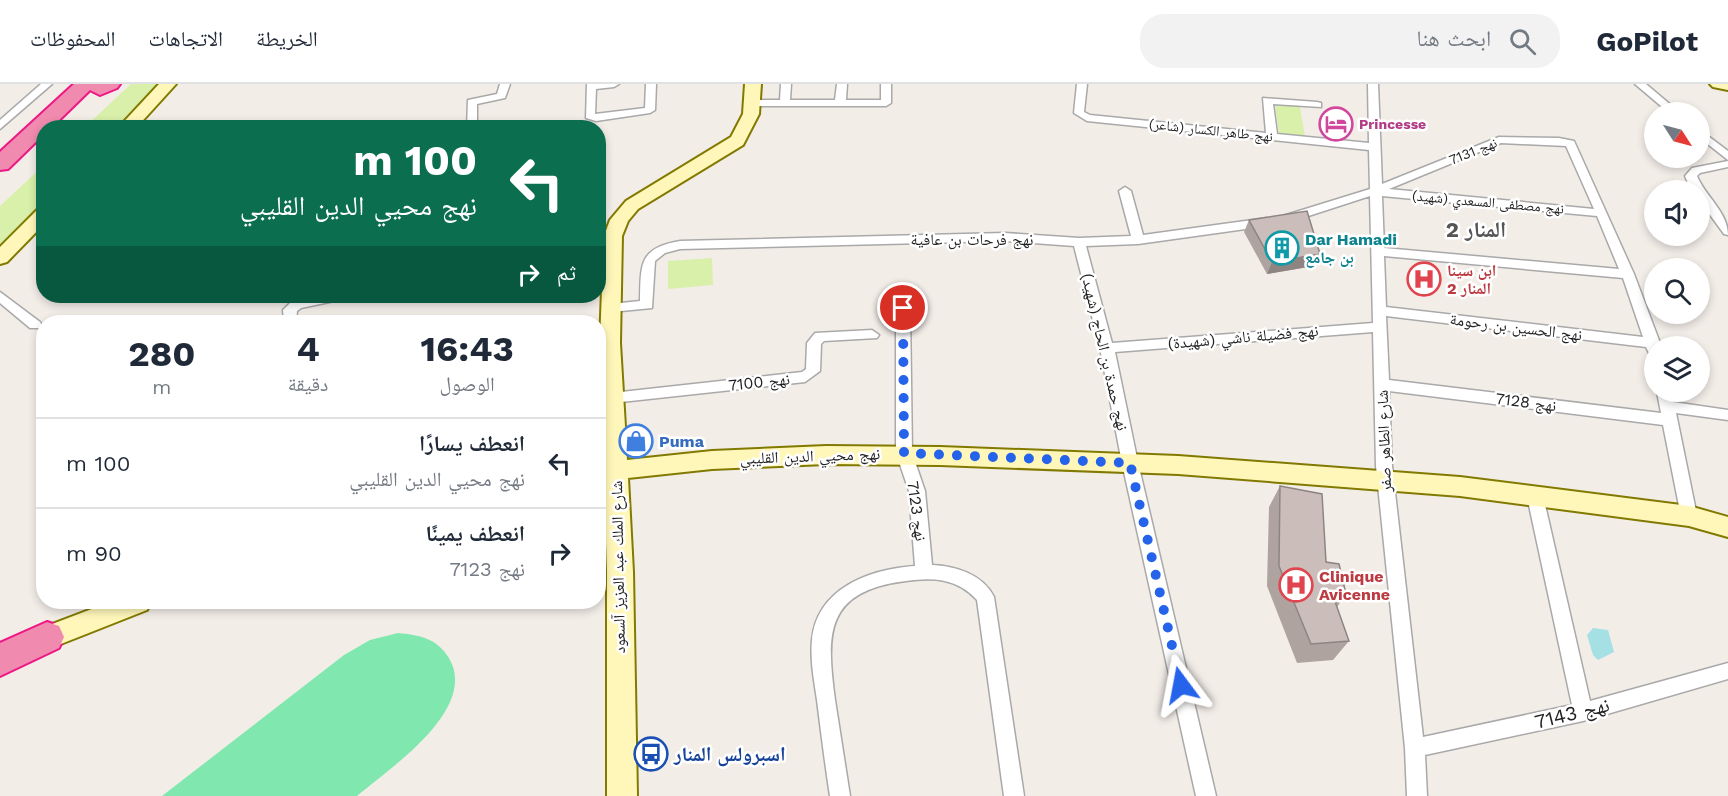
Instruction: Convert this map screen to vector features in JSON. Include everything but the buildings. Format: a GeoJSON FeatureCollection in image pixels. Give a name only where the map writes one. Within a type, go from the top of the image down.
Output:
{"type":"FeatureCollection","features":[{"type":"Feature","properties":{"kind":"highway"},"geometry":{"type":"LineString","coordinates":[[67,120],[100,85]]}},
{"type":"Feature","properties":{"kind":"highway"},"geometry":{"type":"LineString","coordinates":[[56,120],[100,85]]}},
{"type":"Feature","properties":{"kind":"highway"},"geometry":{"type":"LineString","coordinates":[[0,164],[36,136]]}},
{"type":"Feature","properties":{"kind":"highway"},"geometry":{"type":"LineString","coordinates":[[0,184],[36,150]]}},
{"type":"Feature","properties":{"kind":"highway"},"geometry":{"type":"LineString","coordinates":[[0,660],[47,637]]}},
{"type":"Feature","properties":{"kind":"street"},"geometry":{"type":"LineString","coordinates":[[0,126],[47,84]]}},
{"type":"Feature","properties":{"kind":"street"},"geometry":{"type":"LineString","coordinates":[[134,120],[168,84]]}},
{"type":"Feature","properties":{"kind":"street"},"geometry":{"type":"LineString","coordinates":[[472,120],[472,102],[501,96],[504,84]]}},
{"type":"Feature","properties":{"kind":"street"},"geometry":{"type":"LineString","coordinates":[[614,84],[591,86],[590,116],[596,118],[650,110],[651,84]]}},
{"type":"Feature","properties":{"kind":"street"},"geometry":{"type":"LineString","coordinates":[[785,102],[786,84]]}},
{"type":"Feature","properties":{"kind":"street"},"geometry":{"type":"LineString","coordinates":[[840,103],[842,84]]}},
{"type":"Feature","properties":{"kind":"street"},"geometry":{"type":"LineString","coordinates":[[754,93],[785,102],[886,103],[886,84]]}},
{"type":"Feature","properties":{"kind":"street","name":"نهج طاهر الكسار (شاعر)"},"geometry":{"type":"LineString","coordinates":[[1082,84],[1079,113],[1088,118],[1374,147]]}},
{"type":"Feature","properties":{"kind":"street","name":"شارع الطاهر صفر"},"geometry":{"type":"LineString","coordinates":[[1373,84],[1376,251],[1385,479],[1415,748],[1417,796]]}},
{"type":"Feature","properties":{"kind":"street"},"geometry":{"type":"LineString","coordinates":[[1640,84],[1662,102]]}},
{"type":"Feature","properties":{"kind":"street"},"geometry":{"type":"LineString","coordinates":[[1718,84],[1728,85]]}},
{"type":"Feature","properties":{"kind":"street","name":"شارع الملك عبد العزيز آلسعود"},"geometry":{"type":"LineString","coordinates":[[622,796],[607,471],[612,398],[610,308],[613,236],[619,220],[632,205],[737,141],[747,128],[754,93]]}},
{"type":"Feature","properties":{"kind":"street"},"geometry":{"type":"LineString","coordinates":[[1272,136],[1267,100],[1317,105]]}},
{"type":"Feature","properties":{"kind":"street","name":"نهج 7131"},"geometry":{"type":"LineString","coordinates":[[1375,191],[1499,140],[1559,141],[1570,143],[1574,147],[1600,213]]}},
{"type":"Feature","properties":{"kind":"street"},"geometry":{"type":"LineString","coordinates":[[1710,142],[1728,157]]}},
{"type":"Feature","properties":{"kind":"street"},"geometry":{"type":"LineString","coordinates":[[1693,180],[1691,176],[1696,170],[1728,164]]}},
{"type":"Feature","properties":{"kind":"street"},"geometry":{"type":"LineString","coordinates":[[1125,191],[1138,240]]}},
{"type":"Feature","properties":{"kind":"street","name":"نهج فرحات بن عافية"},"geometry":{"type":"LineString","coordinates":[[610,308],[647,305],[647,265],[656,253],[672,246],[734,242],[1005,237],[1079,242],[1138,240],[1295,218],[1375,191]]}},
{"type":"Feature","properties":{"kind":"street","name":"نهج مصطفى المسعدي (شهيد)"},"geometry":{"type":"LineString","coordinates":[[1375,191],[1600,213]]}},
{"type":"Feature","properties":{"kind":"street"},"geometry":{"type":"LineString","coordinates":[[1710,207],[1728,231]]}},
{"type":"Feature","properties":{"kind":"street"},"geometry":{"type":"LineString","coordinates":[[1600,213],[1628,274],[1650,336]]}},
{"type":"Feature","properties":{"kind":"street"},"geometry":{"type":"LineString","coordinates":[[0,258],[36,221]]}},
{"type":"Feature","properties":{"kind":"street"},"geometry":{"type":"LineString","coordinates":[[24,232],[36,229]]}},
{"type":"Feature","properties":{"kind":"street","name":"نهج حمدة بن الحاج (شهيد)"},"geometry":{"type":"LineString","coordinates":[[1079,242],[1107,348],[1130,463],[1206,796]]}},
{"type":"Feature","properties":{"kind":"street"},"geometry":{"type":"LineString","coordinates":[[1376,251],[1628,274]]}},
{"type":"Feature","properties":{"kind":"street"},"geometry":{"type":"LineString","coordinates":[[0,296],[35,325]]}},
{"type":"Feature","properties":{"kind":"street"},"geometry":{"type":"LineString","coordinates":[[290,315],[290,310],[302,303]]}},
{"type":"Feature","properties":{"kind":"street","name":"نهج 7123"},"geometry":{"type":"LineString","coordinates":[[903,308],[904,453],[917,491],[924,572]]}},
{"type":"Feature","properties":{"kind":"street","name":"نهج الحسين بن رحومة"},"geometry":{"type":"LineString","coordinates":[[1379,311],[1644,346]]}},
{"type":"Feature","properties":{"kind":"street","name":"نهج فضيلة ناشي (شهيدة)"},"geometry":{"type":"LineString","coordinates":[[1107,348],[1380,327]]}},
{"type":"Feature","properties":{"kind":"street","name":"نهج 7100"},"geometry":{"type":"LineString","coordinates":[[612,398],[805,377],[813,371],[814,343],[820,336],[872,336]]}},
{"type":"Feature","properties":{"kind":"street","name":"نهج 7128"},"geometry":{"type":"LineString","coordinates":[[1383,385],[1667,406],[1728,415]]}},
{"type":"Feature","properties":{"kind":"street"},"geometry":{"type":"LineString","coordinates":[[1667,406],[1689,516]]}},
{"type":"Feature","properties":{"kind":"street","name":"نهج محيي الدين القليبي"},"geometry":{"type":"LineString","coordinates":[[607,471],[785,455],[904,453],[1130,463],[1385,479],[1689,516],[1728,527]]}},
{"type":"Feature","properties":{"kind":"street"},"geometry":{"type":"LineString","coordinates":[[1535,496],[1583,712]]}},
{"type":"Feature","properties":{"kind":"street"},"geometry":{"type":"LineString","coordinates":[[840,796],[822,670],[822,630],[827,616],[847,593],[894,574],[924,572],[959,574],[974,582],[985,597],[1014,796]]}},
{"type":"Feature","properties":{"kind":"street"},"geometry":{"type":"LineString","coordinates":[[0,640],[88,609]]}},
{"type":"Feature","properties":{"kind":"street"},"geometry":{"type":"LineString","coordinates":[[0,656],[120,609]]}},
{"type":"Feature","properties":{"kind":"street","name":"نهج 7143"},"geometry":{"type":"LineString","coordinates":[[1415,748],[1583,712],[1728,671]]}},
{"type":"Feature","properties":{"kind":"green space"},"geometry":{"type":"Polygon","coordinates":[[[131,84],[161,84],[126,120],[93,120],[131,84]]]}},
{"type":"Feature","properties":{"kind":"green space"},"geometry":{"type":"Polygon","coordinates":[[[1275,104],[1300,107],[1305,137],[1279,134],[1275,104]]]}},
{"type":"Feature","properties":{"kind":"green space"},"geometry":{"type":"Polygon","coordinates":[[[36,173],[36,214],[0,252],[0,206],[36,173]]]}},
{"type":"Feature","properties":{"kind":"green space"},"geometry":{"type":"Polygon","coordinates":[[[712,258],[713,285],[668,289],[668,261],[712,258]]]}},
{"type":"Feature","properties":{"kind":"green space"},"geometry":{"type":"Polygon","coordinates":[[[398,633],[427,639],[444,651],[449,658],[455,677],[452,697],[442,717],[427,736],[357,796],[162,796],[344,655],[370,640],[398,633]]]}},
{"type":"Feature","properties":{"kind":"water"},"geometry":{"type":"Polygon","coordinates":[[[1593,628],[1608,630],[1614,652],[1598,660],[1593,655],[1587,635],[1593,628]]]}},
{"type":"Feature","properties":{"kind":"place","name":"Princesse"},"geometry":{"type":"Point","coordinates":[1336,124]}},
{"type":"Feature","properties":{"kind":"place","name":"Dar Hamadi بن جامع"},"geometry":{"type":"Point","coordinates":[1282,248]}},
{"type":"Feature","properties":{"kind":"place","name":"ابن سينا المنار 2"},"geometry":{"type":"Point","coordinates":[1424,279]}},
{"type":"Feature","properties":{"kind":"place","name":"Puma"},"geometry":{"type":"Point","coordinates":[636,441]}},
{"type":"Feature","properties":{"kind":"place","name":"Clinique Avicenne"},"geometry":{"type":"Point","coordinates":[1296,585]}},
{"type":"Feature","properties":{"kind":"place","name":"اسبرولس المنار"},"geometry":{"type":"Point","coordinates":[651,754]}},
{"type":"Feature","properties":{"kind":"district","name":"المنار 2"},"geometry":{"type":"Point","coordinates":[1476,229]}},
{"type":"Feature","properties":{"kind":"route"},"geometry":{"type":"LineString","coordinates":[[903,308],[904,453],[1130,463],[1181,685]]}}]}
